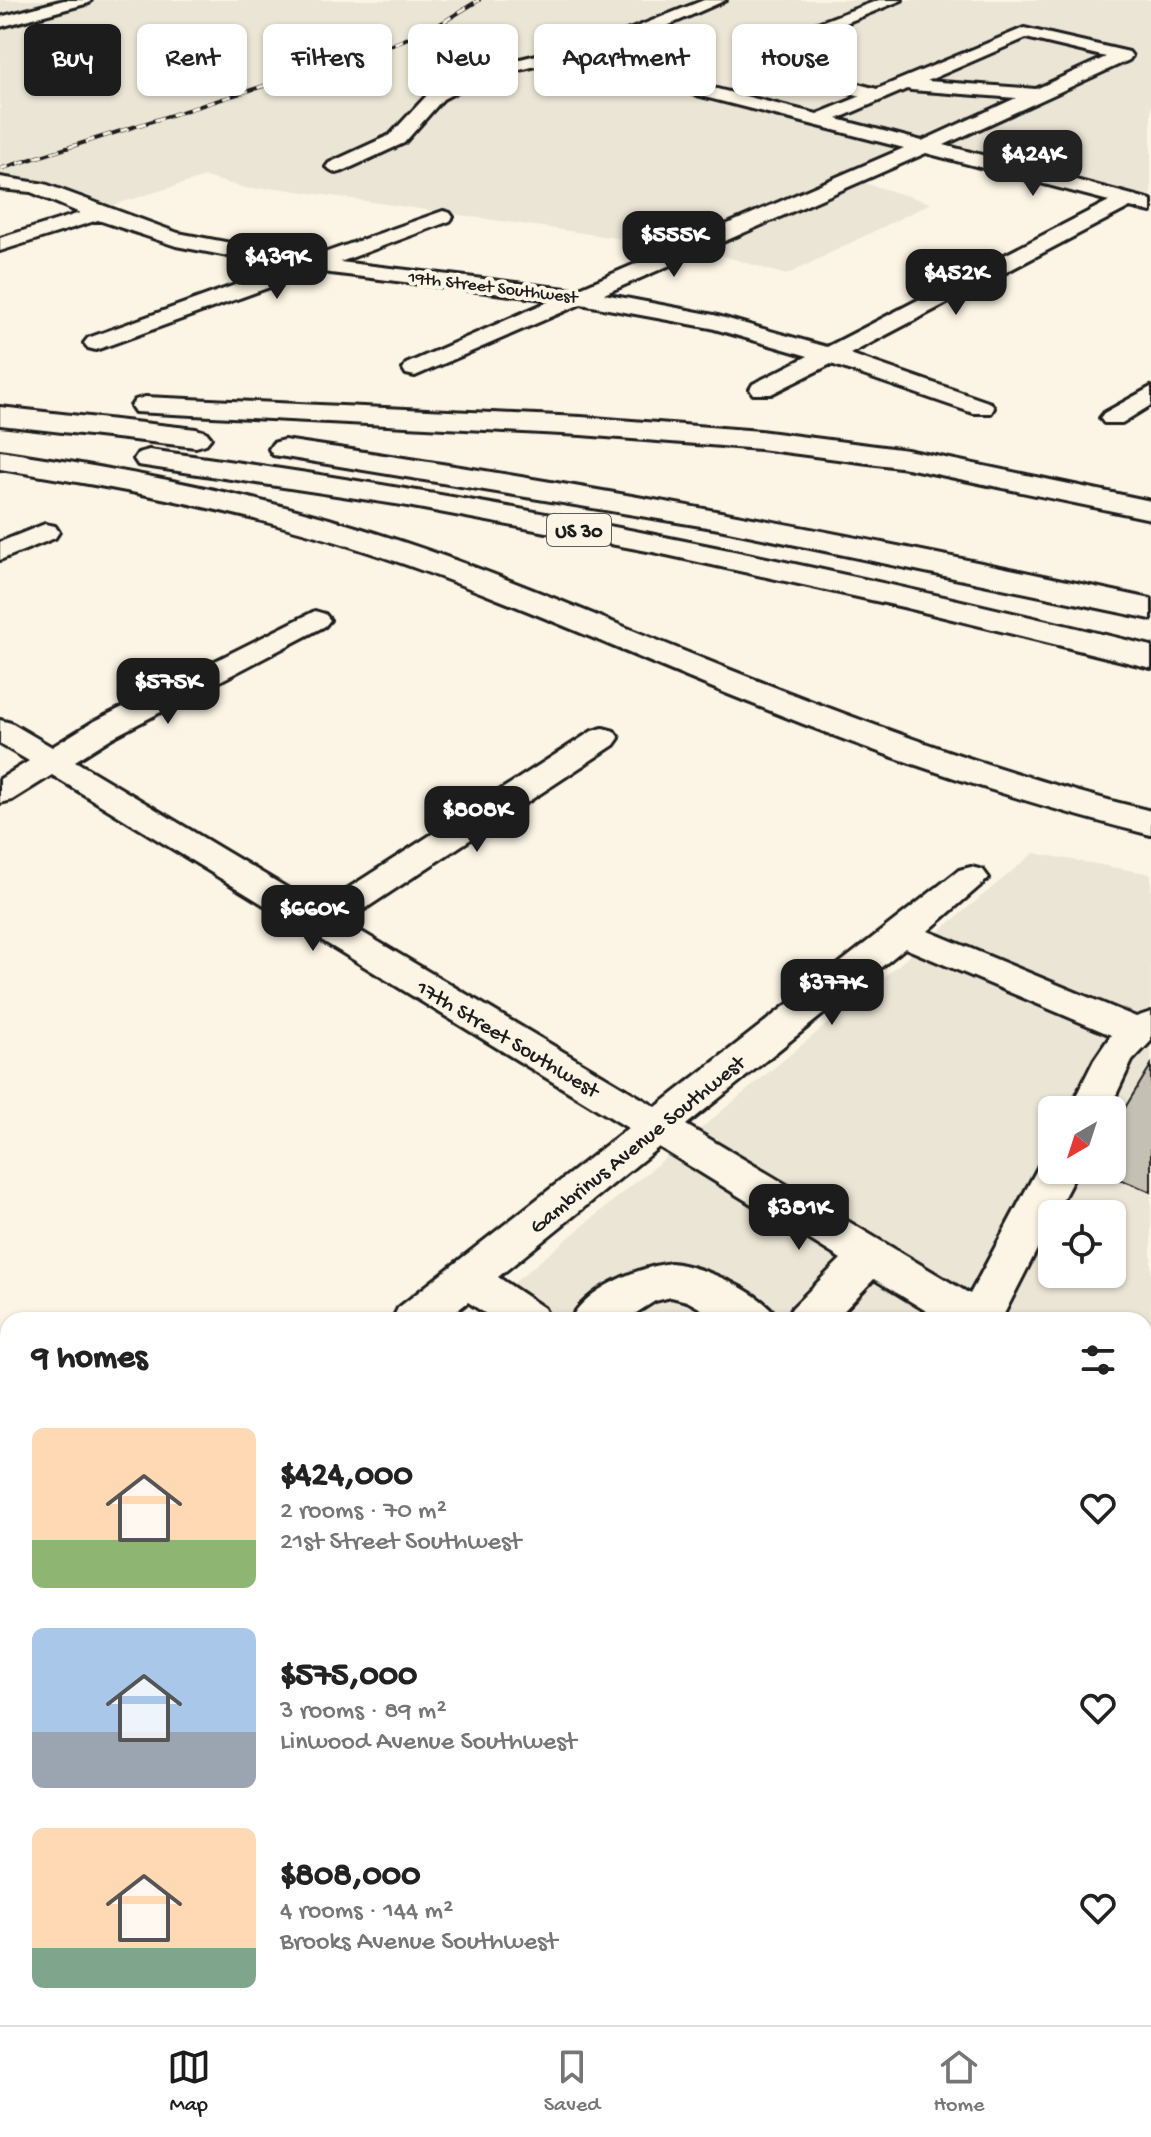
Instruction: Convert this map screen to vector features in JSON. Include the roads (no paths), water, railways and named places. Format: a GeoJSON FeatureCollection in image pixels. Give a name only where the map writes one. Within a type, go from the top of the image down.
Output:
{"type":"FeatureCollection","features":[{"type":"Feature","properties":{"kind":"highway"},"geometry":{"type":"LineString","coordinates":[[0,398],[635,430],[760,440],[1151,493]]}},
{"type":"Feature","properties":{"kind":"highway","name":"US 30"},"geometry":{"type":"LineString","coordinates":[[0,416],[280,448],[523,483],[805,534],[1151,609]]}},
{"type":"Feature","properties":{"kind":"highway","name":"US 30"},"geometry":{"type":"LineString","coordinates":[[0,441],[255,475],[472,510],[818,578],[1151,657]]}},
{"type":"Feature","properties":{"kind":"highway"},"geometry":{"type":"LineString","coordinates":[[907,459],[1151,510]]}},
{"type":"Feature","properties":{"kind":"highway"},"geometry":{"type":"LineString","coordinates":[[0,460],[200,497],[296,520],[377,544],[505,591],[887,743],[1036,793],[1151,823]]}},
{"type":"Feature","properties":{"kind":"street"},"geometry":{"type":"LineString","coordinates":[[0,22],[83,0]]}},
{"type":"Feature","properties":{"kind":"street"},"geometry":{"type":"LineString","coordinates":[[659,24],[718,0]]}},
{"type":"Feature","properties":{"kind":"street"},"geometry":{"type":"LineString","coordinates":[[879,95],[745,59],[748,55],[894,0]]}},
{"type":"Feature","properties":{"kind":"street"},"geometry":{"type":"LineString","coordinates":[[23,16],[52,24]]}},
{"type":"Feature","properties":{"kind":"street"},"geometry":{"type":"LineString","coordinates":[[415,369],[842,180],[922,148],[1123,56],[1024,33],[819,120]]}},
{"type":"Feature","properties":{"kind":"street"},"geometry":{"type":"LineString","coordinates":[[336,167],[397,139],[437,95],[452,87],[534,62]]}},
{"type":"Feature","properties":{"kind":"street"},"geometry":{"type":"LineString","coordinates":[[904,84],[1040,95]]}},
{"type":"Feature","properties":{"kind":"street"},"geometry":{"type":"LineString","coordinates":[[716,94],[1141,201]]}},
{"type":"Feature","properties":{"kind":"street","name":"19th Street Southwest"},"geometry":{"type":"LineString","coordinates":[[0,183],[26,185],[99,213],[196,244],[312,263],[576,297],[703,319],[829,356],[982,408]]}},
{"type":"Feature","properties":{"kind":"street"},"geometry":{"type":"LineString","coordinates":[[762,389],[1141,201]]}},
{"type":"Feature","properties":{"kind":"street"},"geometry":{"type":"LineString","coordinates":[[0,245],[99,213]]}},
{"type":"Feature","properties":{"kind":"street"},"geometry":{"type":"LineString","coordinates":[[96,343],[443,217]]}},
{"type":"Feature","properties":{"kind":"street"},"geometry":{"type":"LineString","coordinates":[[1113,418],[1151,394]]}},
{"type":"Feature","properties":{"kind":"street"},"geometry":{"type":"LineString","coordinates":[[0,552],[45,532]]}},
{"type":"Feature","properties":{"kind":"street"},"geometry":{"type":"LineString","coordinates":[[0,793],[102,730],[315,620]]}},
{"type":"Feature","properties":{"kind":"street","name":"17th Street Southwest"},"geometry":{"type":"LineString","coordinates":[[0,730],[964,1312]]}},
{"type":"Feature","properties":{"kind":"street"},"geometry":{"type":"LineString","coordinates":[[320,922],[603,738]]}},
{"type":"Feature","properties":{"kind":"street","name":"Gambrinus Avenue Southwest"},"geometry":{"type":"LineString","coordinates":[[424,1312],[971,878]]}},
{"type":"Feature","properties":{"kind":"street"},"geometry":{"type":"LineString","coordinates":[[901,933],[1143,1028]]}},
{"type":"Feature","properties":{"kind":"street"},"geometry":{"type":"LineString","coordinates":[[1096,1096],[1125,1041],[1143,1028]]}},
{"type":"Feature","properties":{"kind":"street"},"geometry":{"type":"LineString","coordinates":[[982,1312],[1050,1184]]}},
{"type":"Feature","properties":{"kind":"street"},"geometry":{"type":"LineString","coordinates":[[816,1312],[870,1256]]}},
{"type":"Feature","properties":{"kind":"street"},"geometry":{"type":"LineString","coordinates":[[466,1278],[516,1312]]}},
{"type":"Feature","properties":{"kind":"street"},"geometry":{"type":"LineString","coordinates":[[604,1312],[627,1296],[673,1279],[705,1290],[743,1312]]}},
{"type":"Feature","properties":{"kind":"railway"},"geometry":{"type":"LineString","coordinates":[[0,169],[384,48],[437,26],[479,0]]}}]}
